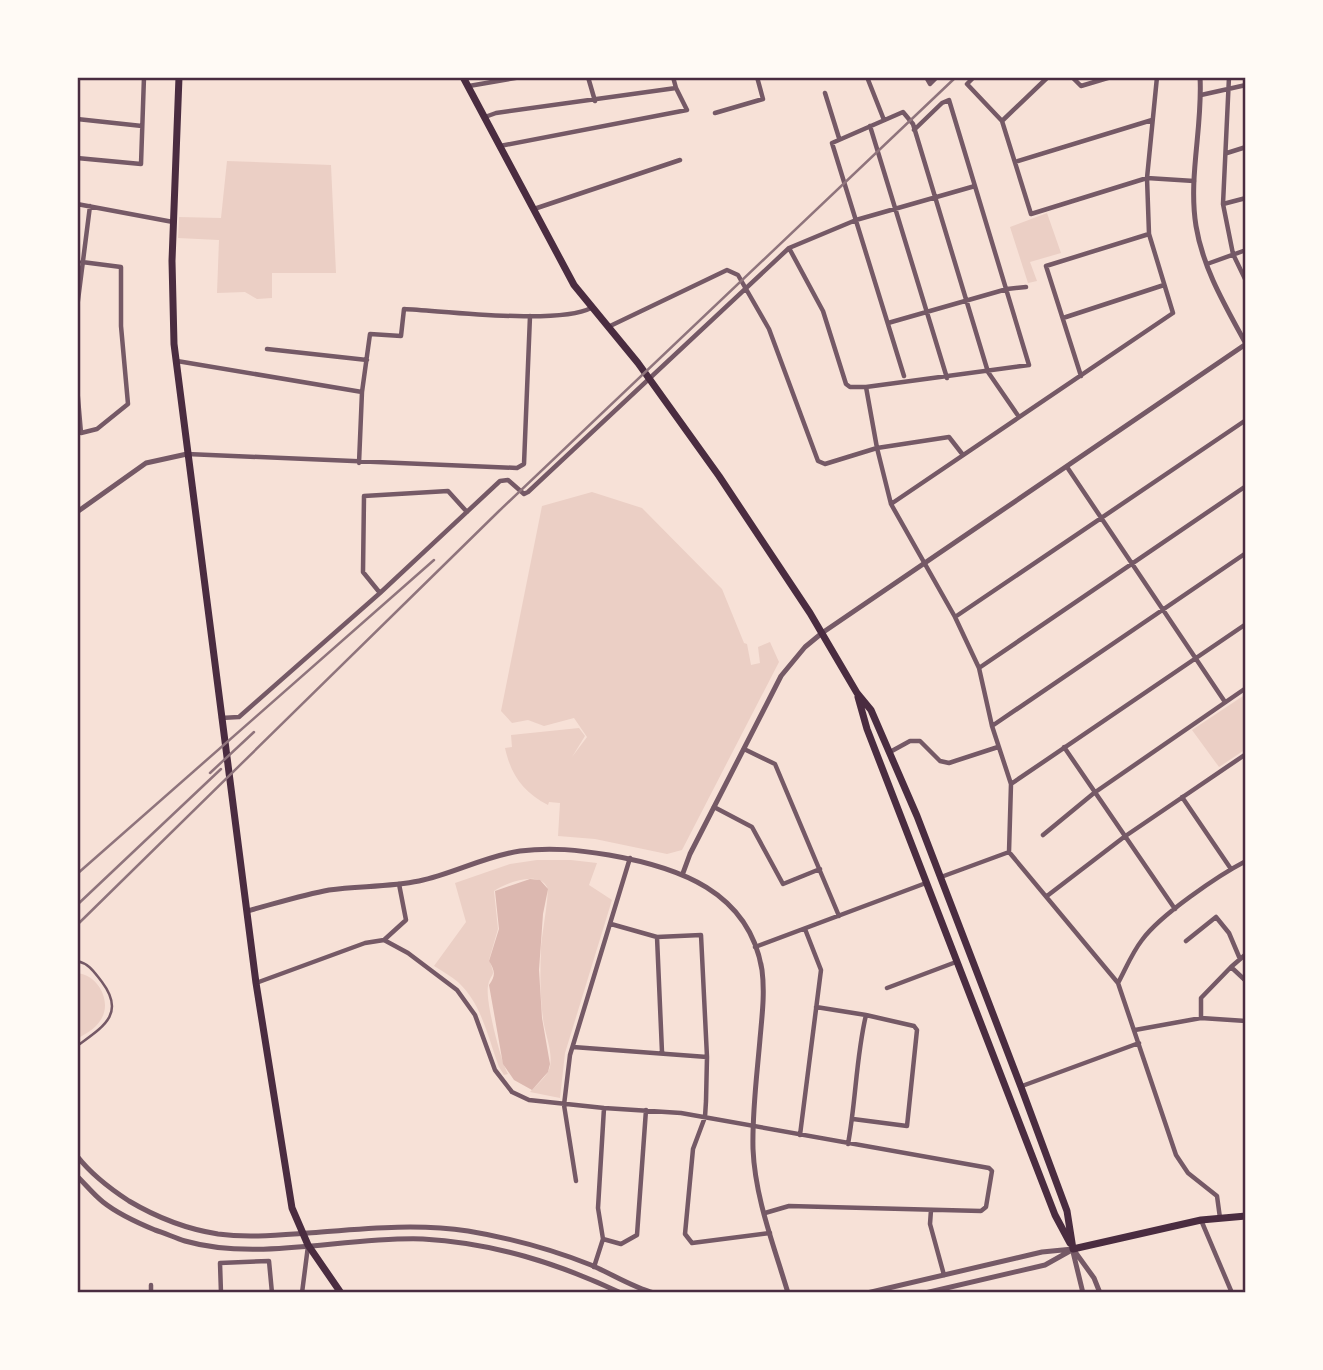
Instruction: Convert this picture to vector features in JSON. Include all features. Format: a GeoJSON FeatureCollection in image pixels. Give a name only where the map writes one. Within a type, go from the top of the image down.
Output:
{"type":"FeatureCollection","features":[{"type":"Feature","properties":{"kind":"main road"},"geometry":{"type":"LineString","coordinates":[[179,77],[172,300],[176,361],[256,983],[292,1208],[308,1245],[341,1293]]}},
{"type":"Feature","properties":{"kind":"main road"},"geometry":{"type":"LineString","coordinates":[[463,77],[574,285],[638,363],[725,486],[822,633],[857,693],[871,710],[941,877],[1021,1087],[1067,1211],[1073,1249]]}},
{"type":"Feature","properties":{"kind":"main road"},"geometry":{"type":"LineString","coordinates":[[857,693],[867,729],[956,962],[1055,1215],[1073,1249]]}},
{"type":"Feature","properties":{"kind":"main road"},"geometry":{"type":"LineString","coordinates":[[1073,1249],[1201,1220],[1246,1216]]}},
{"type":"Feature","properties":{"kind":"street"},"geometry":{"type":"LineString","coordinates":[[77,158],[141,164],[144,77]]}},
{"type":"Feature","properties":{"kind":"street"},"geometry":{"type":"LineString","coordinates":[[468,86],[521,77]]}},
{"type":"Feature","properties":{"kind":"street"},"geometry":{"type":"LineString","coordinates":[[587,77],[596,101]]}},
{"type":"Feature","properties":{"kind":"street"},"geometry":{"type":"LineString","coordinates":[[500,146],[687,110],[673,77]]}},
{"type":"Feature","properties":{"kind":"street"},"geometry":{"type":"LineString","coordinates":[[715,113],[762,99],[757,77]]}},
{"type":"Feature","properties":{"kind":"street"},"geometry":{"type":"LineString","coordinates":[[867,77],[884,120]]}},
{"type":"Feature","properties":{"kind":"street"},"geometry":{"type":"LineString","coordinates":[[926,77],[930,84],[937,77]]}},
{"type":"Feature","properties":{"kind":"street"},"geometry":{"type":"LineString","coordinates":[[974,77],[967,84],[1002,121],[1031,214],[1147,178],[1194,181]]}},
{"type":"Feature","properties":{"kind":"street"},"geometry":{"type":"LineString","coordinates":[[1002,121],[1048,77]]}},
{"type":"Feature","properties":{"kind":"street"},"geometry":{"type":"LineString","coordinates":[[1072,77],[1081,86],[1111,77]]}},
{"type":"Feature","properties":{"kind":"street"},"geometry":{"type":"LineString","coordinates":[[891,504],[1173,313],[1149,234],[1147,178],[1157,77]]}},
{"type":"Feature","properties":{"kind":"street"},"geometry":{"type":"LineString","coordinates":[[682,873],[781,676],[805,647],[1246,344],[1217,292],[1196,226],[1194,181],[1200,77]]}},
{"type":"Feature","properties":{"kind":"street"},"geometry":{"type":"LineString","coordinates":[[1229,77],[1223,205],[1233,254],[1246,281]]}},
{"type":"Feature","properties":{"kind":"street"},"geometry":{"type":"LineString","coordinates":[[1201,95],[1246,85]]}},
{"type":"Feature","properties":{"kind":"street"},"geometry":{"type":"LineString","coordinates":[[485,117],[496,113],[676,88]]}},
{"type":"Feature","properties":{"kind":"street"},"geometry":{"type":"LineString","coordinates":[[825,93],[839,138]]}},
{"type":"Feature","properties":{"kind":"street"},"geometry":{"type":"LineString","coordinates":[[789,248],[823,311],[846,384],[850,387],[947,378],[1029,365],[949,100],[942,103],[914,130]]}},
{"type":"Feature","properties":{"kind":"street"},"geometry":{"type":"LineString","coordinates":[[904,376],[832,143],[903,113],[914,130],[988,372],[1019,417]]}},
{"type":"Feature","properties":{"kind":"street"},"geometry":{"type":"LineString","coordinates":[[77,120],[142,126]]}},
{"type":"Feature","properties":{"kind":"street"},"geometry":{"type":"LineString","coordinates":[[1016,162],[1152,120]]}},
{"type":"Feature","properties":{"kind":"street"},"geometry":{"type":"LineString","coordinates":[[870,126],[947,378]]}},
{"type":"Feature","properties":{"kind":"street"},"geometry":{"type":"LineString","coordinates":[[1227,153],[1246,147]]}},
{"type":"Feature","properties":{"kind":"street"},"geometry":{"type":"LineString","coordinates":[[533,209],[680,160]]}},
{"type":"Feature","properties":{"kind":"street"},"geometry":{"type":"LineString","coordinates":[[221,718],[239,717],[380,593],[500,481],[508,480],[524,494],[528,492],[789,248],[856,220],[975,186]]}},
{"type":"Feature","properties":{"kind":"street"},"geometry":{"type":"LineString","coordinates":[[1223,205],[1246,198]]}},
{"type":"Feature","properties":{"kind":"street"},"geometry":{"type":"LineString","coordinates":[[77,204],[174,222]]}},
{"type":"Feature","properties":{"kind":"street"},"geometry":{"type":"LineString","coordinates":[[77,308],[90,206]]}},
{"type":"Feature","properties":{"kind":"street"},"geometry":{"type":"LineString","coordinates":[[1081,376],[1046,266],[1149,234]]}},
{"type":"Feature","properties":{"kind":"street"},"geometry":{"type":"LineString","coordinates":[[1207,264],[1246,250]]}},
{"type":"Feature","properties":{"kind":"street"},"geometry":{"type":"LineString","coordinates":[[77,387],[81,433],[97,429],[128,404],[121,326],[121,267],[82,262]]}},
{"type":"Feature","properties":{"kind":"street"},"geometry":{"type":"LineString","coordinates":[[608,327],[727,270],[738,275],[747,287],[769,329],[818,461],[825,464],[877,448],[949,437],[963,455]]}},
{"type":"Feature","properties":{"kind":"street"},"geometry":{"type":"LineString","coordinates":[[1063,317],[1164,285]]}},
{"type":"Feature","properties":{"kind":"street"},"geometry":{"type":"LineString","coordinates":[[888,323],[1007,289],[1026,287]]}},
{"type":"Feature","properties":{"kind":"street"},"geometry":{"type":"LineString","coordinates":[[359,463],[362,392],[370,334],[401,336],[404,309],[530,316],[583,313],[591,308]]}},
{"type":"Feature","properties":{"kind":"street"},"geometry":{"type":"LineString","coordinates":[[77,512],[146,463],[187,454],[517,468],[524,464],[530,316]]}},
{"type":"Feature","properties":{"kind":"street"},"geometry":{"type":"LineString","coordinates":[[267,349],[367,360]]}},
{"type":"Feature","properties":{"kind":"street"},"geometry":{"type":"LineString","coordinates":[[176,361],[362,392]]}},
{"type":"Feature","properties":{"kind":"street"},"geometry":{"type":"LineString","coordinates":[[866,387],[891,504],[955,617],[979,668],[992,726],[1011,784],[1009,852],[1118,983],[1176,1155],[1188,1172],[1217,1196],[1220,1218]]}},
{"type":"Feature","properties":{"kind":"street"},"geometry":{"type":"LineString","coordinates":[[955,617],[1246,420]]}},
{"type":"Feature","properties":{"kind":"street"},"geometry":{"type":"LineString","coordinates":[[1067,467],[1225,702]]}},
{"type":"Feature","properties":{"kind":"street"},"geometry":{"type":"LineString","coordinates":[[979,668],[1246,486]]}},
{"type":"Feature","properties":{"kind":"street"},"geometry":{"type":"LineString","coordinates":[[380,593],[363,572],[364,496],[448,491],[467,512]]}},
{"type":"Feature","properties":{"kind":"street"},"geometry":{"type":"LineString","coordinates":[[992,726],[1246,553]]}},
{"type":"Feature","properties":{"kind":"street"},"geometry":{"type":"LineString","coordinates":[[1011,784],[1246,624]]}},
{"type":"Feature","properties":{"kind":"street"},"geometry":{"type":"LineString","coordinates":[[1043,835],[1094,793],[1246,688]]}},
{"type":"Feature","properties":{"kind":"street"},"geometry":{"type":"LineString","coordinates":[[890,752],[910,741],[920,741],[940,761],[949,763],[998,747]]}},
{"type":"Feature","properties":{"kind":"street"},"geometry":{"type":"LineString","coordinates":[[1064,747],[1175,909]]}},
{"type":"Feature","properties":{"kind":"street"},"geometry":{"type":"LineString","coordinates":[[744,749],[775,764],[839,916]]}},
{"type":"Feature","properties":{"kind":"street"},"geometry":{"type":"LineString","coordinates":[[1047,896],[1124,837],[1246,754]]}},
{"type":"Feature","properties":{"kind":"street"},"geometry":{"type":"LineString","coordinates":[[1182,797],[1231,869]]}},
{"type":"Feature","properties":{"kind":"street"},"geometry":{"type":"LineString","coordinates":[[714,807],[752,827],[783,884],[820,870]]}},
{"type":"Feature","properties":{"kind":"street"},"geometry":{"type":"LineString","coordinates":[[247,911],[328,890],[399,884],[530,850],[575,849],[630,858],[682,873],[704,884],[724,899],[744,923],[761,969],[764,998],[753,1126],[757,1187],[788,1293]]}},
{"type":"Feature","properties":{"kind":"street"},"geometry":{"type":"LineString","coordinates":[[941,877],[1009,852]]}},
{"type":"Feature","properties":{"kind":"street"},"geometry":{"type":"LineString","coordinates":[[576,1181],[564,1105],[573,1047],[630,858]]}},
{"type":"Feature","properties":{"kind":"street"},"geometry":{"type":"LineString","coordinates":[[1118,983],[1144,937],[1175,909],[1246,861]]}},
{"type":"Feature","properties":{"kind":"street"},"geometry":{"type":"LineString","coordinates":[[755,947],[926,883]]}},
{"type":"Feature","properties":{"kind":"street"},"geometry":{"type":"LineString","coordinates":[[256,983],[365,943],[384,940],[406,920],[399,884]]}},
{"type":"Feature","properties":{"kind":"street"},"geometry":{"type":"LineString","coordinates":[[1186,940],[1216,917],[1229,933],[1240,959]]}},
{"type":"Feature","properties":{"kind":"street"},"geometry":{"type":"LineString","coordinates":[[611,924],[657,937],[701,935],[707,1057],[705,1117],[693,1149],[685,1234],[688,1240],[692,1243],[771,1233]]}},
{"type":"Feature","properties":{"kind":"street"},"geometry":{"type":"LineString","coordinates":[[800,1135],[821,970],[805,929]]}},
{"type":"Feature","properties":{"kind":"street"},"geometry":{"type":"LineString","coordinates":[[657,937],[662,1052]]}},
{"type":"Feature","properties":{"kind":"street"},"geometry":{"type":"LineString","coordinates":[[384,940],[408,953],[457,990],[475,1015],[495,1070],[512,1092],[529,1100],[705,1117],[989,1168],[992,1171],[986,1207],[981,1211],[789,1206],[765,1213]]}},
{"type":"Feature","properties":{"kind":"street"},"geometry":{"type":"LineString","coordinates":[[1201,1018],[1200,998],[1246,954]]}},
{"type":"Feature","properties":{"kind":"street"},"geometry":{"type":"LineString","coordinates":[[887,988],[956,962]]}},
{"type":"Feature","properties":{"kind":"street"},"geometry":{"type":"LineString","coordinates":[[1231,967],[1246,981]]}},
{"type":"Feature","properties":{"kind":"street"},"geometry":{"type":"LineString","coordinates":[[816,1007],[866,1014],[914,1026],[917,1030],[907,1126],[853,1119]]}},
{"type":"Feature","properties":{"kind":"street"},"geometry":{"type":"LineString","coordinates":[[848,1144],[853,1119],[860,1039],[866,1014]]}},
{"type":"Feature","properties":{"kind":"street"},"geometry":{"type":"LineString","coordinates":[[1135,1030],[1201,1018],[1246,1021]]}},
{"type":"Feature","properties":{"kind":"street"},"geometry":{"type":"LineString","coordinates":[[1021,1087],[1139,1043]]}},
{"type":"Feature","properties":{"kind":"street"},"geometry":{"type":"LineString","coordinates":[[573,1047],[707,1057]]}},
{"type":"Feature","properties":{"kind":"street"},"geometry":{"type":"LineString","coordinates":[[594,1267],[603,1240],[598,1208],[604,1108]]}},
{"type":"Feature","properties":{"kind":"street"},"geometry":{"type":"LineString","coordinates":[[603,1240],[621,1244],[638,1235],[646,1110]]}},
{"type":"Feature","properties":{"kind":"street"},"geometry":{"type":"LineString","coordinates":[[77,1156],[116,1192],[159,1217],[219,1234],[268,1236],[384,1227],[466,1231],[555,1251],[654,1293]]}},
{"type":"Feature","properties":{"kind":"street"},"geometry":{"type":"LineString","coordinates":[[77,1176],[104,1203],[127,1217],[184,1241],[219,1248],[280,1248],[340,1242],[423,1239],[494,1249],[544,1260],[621,1293]]}},
{"type":"Feature","properties":{"kind":"street"},"geometry":{"type":"LineString","coordinates":[[930,1210],[930,1224],[944,1276]]}},
{"type":"Feature","properties":{"kind":"street"},"geometry":{"type":"LineString","coordinates":[[1201,1220],[1232,1293]]}},
{"type":"Feature","properties":{"kind":"street"},"geometry":{"type":"LineString","coordinates":[[302,1293],[308,1245]]}},
{"type":"Feature","properties":{"kind":"street"},"geometry":{"type":"LineString","coordinates":[[867,1293],[1042,1252],[1073,1249]]}},
{"type":"Feature","properties":{"kind":"street"},"geometry":{"type":"LineString","coordinates":[[925,1293],[949,1290],[1045,1265],[1073,1249]]}},
{"type":"Feature","properties":{"kind":"street"},"geometry":{"type":"LineString","coordinates":[[1073,1249],[1083,1293]]}},
{"type":"Feature","properties":{"kind":"street"},"geometry":{"type":"LineString","coordinates":[[1073,1249],[1094,1278],[1100,1293]]}},
{"type":"Feature","properties":{"kind":"street"},"geometry":{"type":"LineString","coordinates":[[221,1293],[220,1263],[269,1261],[272,1293]]}},
{"type":"Feature","properties":{"kind":"street"},"geometry":{"type":"LineString","coordinates":[[151,1285],[151,1293]]}},
{"type":"Feature","properties":{"kind":"lane"},"geometry":{"type":"LineString","coordinates":[[77,961],[92,968],[113,1001],[105,1024],[77,1045]]}},
{"type":"Feature","properties":{"kind":"shaded area"},"geometry":{"type":"Polygon","coordinates":[[[227,161],[331,165],[336,273],[272,273],[272,298],[257,299],[245,292],[217,293],[219,240],[178,238],[179,217],[221,218],[227,161]]]}},
{"type":"Feature","properties":{"kind":"shaded area"},"geometry":{"type":"Polygon","coordinates":[[[1047,213],[1061,253],[1030,262],[1037,281],[1028,283],[1010,227],[1047,213]]]}},
{"type":"Feature","properties":{"kind":"shaded area"},"geometry":{"type":"Polygon","coordinates":[[[592,492],[642,508],[722,589],[744,643],[747,644],[751,665],[760,663],[758,647],[770,642],[779,662],[682,850],[667,854],[595,839],[558,836],[560,803],[549,802],[548,805],[519,782],[505,748],[512,747],[511,735],[579,728],[585,736],[572,757],[587,737],[574,718],[544,726],[528,720],[512,723],[501,711],[542,506],[592,492]]]}},
{"type":"Feature","properties":{"kind":"shaded area"},"geometry":{"type":"Polygon","coordinates":[[[1246,694],[1246,749],[1219,767],[1192,730],[1246,694]]]}},
{"type":"Feature","properties":{"kind":"shaded area"},"geometry":{"type":"Polygon","coordinates":[[[537,860],[597,863],[589,885],[612,900],[565,1053],[560,1098],[530,1092],[547,1074],[551,1061],[541,993],[541,944],[548,891],[543,882],[537,879],[522,880],[494,891],[498,929],[489,960],[493,973],[488,993],[494,1031],[508,1074],[504,1075],[499,1067],[473,1000],[458,982],[434,966],[466,922],[455,883],[510,864],[537,860]]]}},
{"type":"Feature","properties":{"kind":"shaded area"},"geometry":{"type":"Polygon","coordinates":[[[530,879],[540,880],[548,889],[543,914],[539,970],[542,1018],[550,1064],[548,1072],[532,1090],[514,1080],[503,1064],[489,985],[494,973],[489,961],[499,929],[495,891],[530,879]]]}},
{"type":"Feature","properties":{"kind":"shaded area"},"geometry":{"type":"Polygon","coordinates":[[[77,973],[85,975],[97,984],[102,991],[105,1006],[98,1024],[77,1039],[77,973]]]}},
{"type":"Feature","properties":{"kind":"railway"},"geometry":{"type":"LineString","coordinates":[[77,925],[499,511],[956,77]]}},
{"type":"Feature","properties":{"kind":"railway"},"geometry":{"type":"LineString","coordinates":[[77,874],[434,560]]}},
{"type":"Feature","properties":{"kind":"railway"},"geometry":{"type":"LineString","coordinates":[[210,773],[254,732]]}},
{"type":"Feature","properties":{"kind":"railway"},"geometry":{"type":"LineString","coordinates":[[77,905],[221,769]]}}]}
